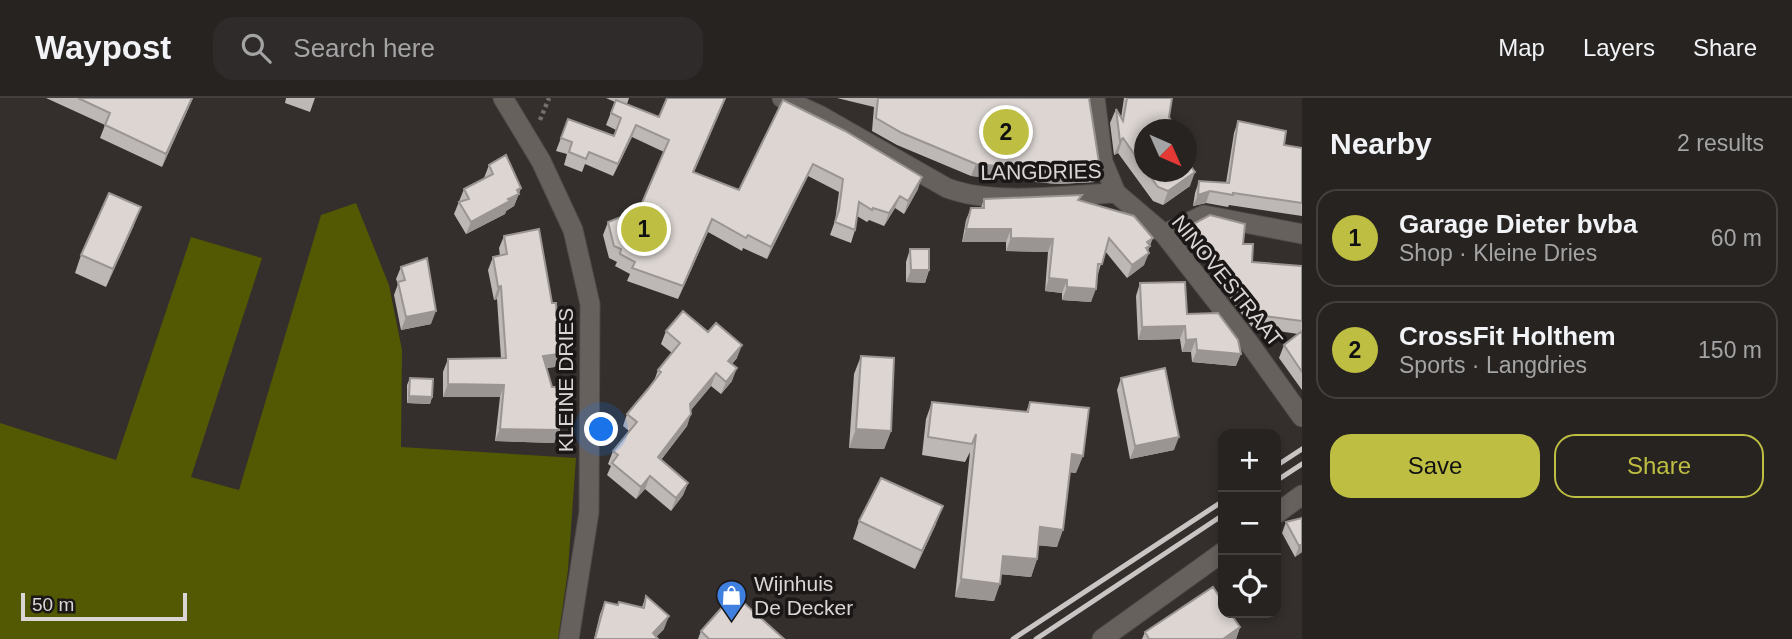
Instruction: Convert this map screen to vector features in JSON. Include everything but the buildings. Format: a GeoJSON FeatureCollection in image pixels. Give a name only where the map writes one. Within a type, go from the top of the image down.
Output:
{"type":"FeatureCollection","features":[{"type":"Feature","properties":{"kind":"street","name":"KLEINE DRIES"},"geometry":{"type":"LineString","coordinates":[[503,98],[541,162],[573,230],[590,304],[589,512],[569,639]]}},
{"type":"Feature","properties":{"kind":"street","name":"LANGDRIES"},"geometry":{"type":"LineString","coordinates":[[782,98],[821,116],[947,188],[965,195],[993,198],[1116,193]]}},
{"type":"Feature","properties":{"kind":"street","name":"NINOVESTRAAT"},"geometry":{"type":"LineString","coordinates":[[1095,98],[1103,162],[1116,193],[1164,234],[1249,343],[1302,417]]}},
{"type":"Feature","properties":{"kind":"street"},"geometry":{"type":"LineString","coordinates":[[1164,234],[1203,215],[1302,234]]}},
{"type":"Feature","properties":{"kind":"street"},"geometry":{"type":"LineString","coordinates":[[1281,510],[1302,495]]}},
{"type":"Feature","properties":{"kind":"street"},"geometry":{"type":"LineString","coordinates":[[1102,639],[1219,555]]}},
{"type":"Feature","properties":{"kind":"shaded area"},"geometry":{"type":"Polygon","coordinates":[[[356,203],[389,285],[402,350],[401,447],[576,458],[568,570],[558,639],[0,639],[0,423],[116,460],[191,237],[262,258],[191,477],[239,490],[321,215],[356,203]]]}},
{"type":"Feature","properties":{"kind":"railway"},"geometry":{"type":"LineString","coordinates":[[1281,463],[1302,449]]}},
{"type":"Feature","properties":{"kind":"railway"},"geometry":{"type":"LineString","coordinates":[[1281,478],[1302,464]]}},
{"type":"Feature","properties":{"kind":"railway"},"geometry":{"type":"LineString","coordinates":[[1013,639],[1218,504]]}},
{"type":"Feature","properties":{"kind":"railway"},"geometry":{"type":"LineString","coordinates":[[1036,639],[1218,518]]}},
{"type":"Feature","properties":{"kind":"place","name":"CrossFit Holthem"},"geometry":{"type":"Point","coordinates":[1006,132]}},
{"type":"Feature","properties":{"kind":"place","name":"Garage Dieter bvba"},"geometry":{"type":"Point","coordinates":[644,229]}},
{"type":"Feature","properties":{"kind":"place","name":"Wijnhuis De Decker"},"geometry":{"type":"Point","coordinates":[731,623]}}]}
